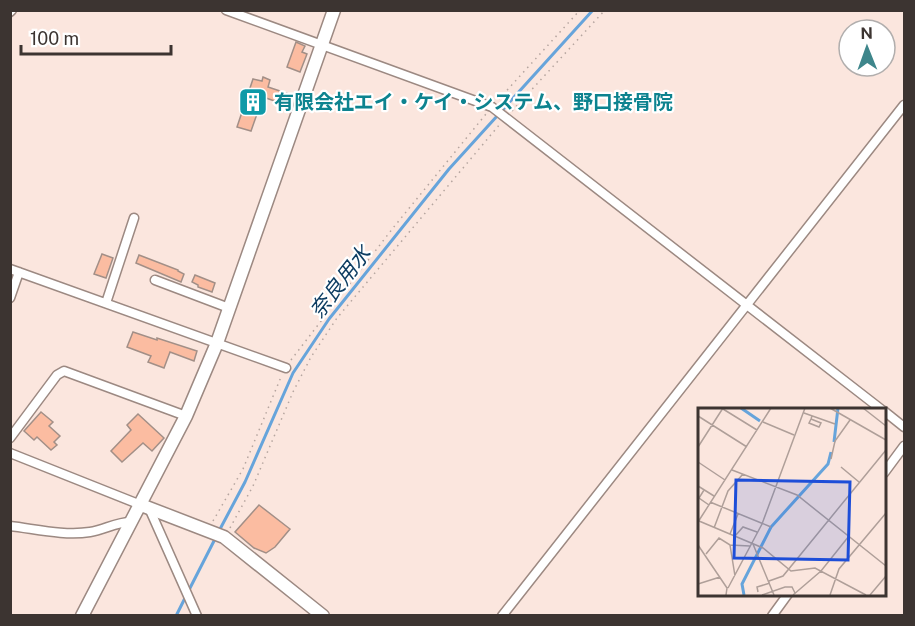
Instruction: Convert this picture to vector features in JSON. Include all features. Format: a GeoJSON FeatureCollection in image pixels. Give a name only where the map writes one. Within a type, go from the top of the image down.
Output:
{"type":"FeatureCollection","features":[{"type":"Feature","properties":{"kind":"street"},"geometry":{"type":"LineString","coordinates":[[225,10],[492,107],[507,116],[880,408]]}},
{"type":"Feature","properties":{"kind":"street"},"geometry":{"type":"LineString","coordinates":[[82,615],[131,522],[145,507],[217,343],[334,10]]}},
{"type":"Feature","properties":{"kind":"street"},"geometry":{"type":"LineString","coordinates":[[502,615],[904,105]]}},
{"type":"Feature","properties":{"kind":"street"},"geometry":{"type":"LineString","coordinates":[[106,303],[134,218]]}},
{"type":"Feature","properties":{"kind":"street"},"geometry":{"type":"LineString","coordinates":[[10,298],[15,271],[286,368]]}},
{"type":"Feature","properties":{"kind":"street"},"geometry":{"type":"LineString","coordinates":[[155,280],[229,308]]}},
{"type":"Feature","properties":{"kind":"street"},"geometry":{"type":"LineString","coordinates":[[10,438],[57,375],[64,371],[186,416]]}},
{"type":"Feature","properties":{"kind":"street"},"geometry":{"type":"LineString","coordinates":[[885,412],[904,427]]}},
{"type":"Feature","properties":{"kind":"street"},"geometry":{"type":"LineString","coordinates":[[885,472],[904,446]]}},
{"type":"Feature","properties":{"kind":"street"},"geometry":{"type":"LineString","coordinates":[[10,453],[224,537],[323,615]]}},
{"type":"Feature","properties":{"kind":"street"},"geometry":{"type":"LineString","coordinates":[[145,507],[197,615]]}},
{"type":"Feature","properties":{"kind":"street"},"geometry":{"type":"LineString","coordinates":[[10,526],[71,533],[92,532],[122,522],[131,522]]}},
{"type":"Feature","properties":{"kind":"street"},"geometry":{"type":"LineString","coordinates":[[772,615],[786,596]]}},
{"type":"Feature","properties":{"kind":"path"},"geometry":{"type":"LineString","coordinates":[[210,530],[235,486],[286,368],[307,337],[492,107],[579,10]]}},
{"type":"Feature","properties":{"kind":"path"},"geometry":{"type":"LineString","coordinates":[[224,537],[253,486],[293,392],[317,348],[337,318],[507,116],[605,10]]}},
{"type":"Feature","properties":{"kind":"building"},"geometry":{"type":"Polygon","coordinates":[[[296,42],[305,46],[302,52],[307,54],[300,72],[287,67],[296,42]]]}},
{"type":"Feature","properties":{"kind":"building","name":"有限会社エイ・ケイ・システム、野口接骨院"},"geometry":{"type":"Polygon","coordinates":[[[263,77],[270,80],[268,87],[292,95],[289,106],[263,97],[251,131],[237,127],[253,79],[262,81],[263,77]]]}},
{"type":"Feature","properties":{"kind":"building"},"geometry":{"type":"Polygon","coordinates":[[[102,254],[113,258],[106,278],[94,274],[102,254]]]}},
{"type":"Feature","properties":{"kind":"building"},"geometry":{"type":"Polygon","coordinates":[[[139,255],[178,270],[184,274],[181,282],[136,263],[139,255]]]}},
{"type":"Feature","properties":{"kind":"building"},"geometry":{"type":"Polygon","coordinates":[[[195,275],[215,283],[212,292],[192,282],[195,275]]]}},
{"type":"Feature","properties":{"kind":"building"},"geometry":{"type":"Polygon","coordinates":[[[133,332],[197,351],[194,361],[170,352],[164,368],[148,362],[151,356],[127,347],[133,332]]]}},
{"type":"Feature","properties":{"kind":"building"},"geometry":{"type":"Polygon","coordinates":[[[41,412],[53,422],[49,426],[60,436],[54,442],[57,445],[51,450],[37,437],[34,440],[24,431],[41,412]]]}},
{"type":"Feature","properties":{"kind":"building"},"geometry":{"type":"Polygon","coordinates":[[[138,414],[164,438],[152,451],[143,443],[122,462],[111,451],[131,430],[127,425],[138,414]]]}},
{"type":"Feature","properties":{"kind":"building"},"geometry":{"type":"Polygon","coordinates":[[[259,505],[290,529],[275,547],[266,553],[254,548],[235,532],[259,505]]]}},
{"type":"Feature","properties":{"kind":"waterway","name":"奈良用水"},"geometry":{"type":"LineString","coordinates":[[219,531],[245,482],[293,373],[329,319],[449,169],[593,10]]}},
{"type":"Feature","properties":{"kind":"waterway","name":"奈良用水"},"geometry":{"type":"LineString","coordinates":[[189,590],[216,537]]}},
{"type":"Feature","properties":{"kind":"waterway","name":"奈良用水"},"geometry":{"type":"LineString","coordinates":[[176,616],[186,596]]}},
{"type":"Feature","properties":{"kind":"place","name":"有限会社エイ・ケイ・システム、野口接骨院"},"geometry":{"type":"Point","coordinates":[253,102]}}]}
